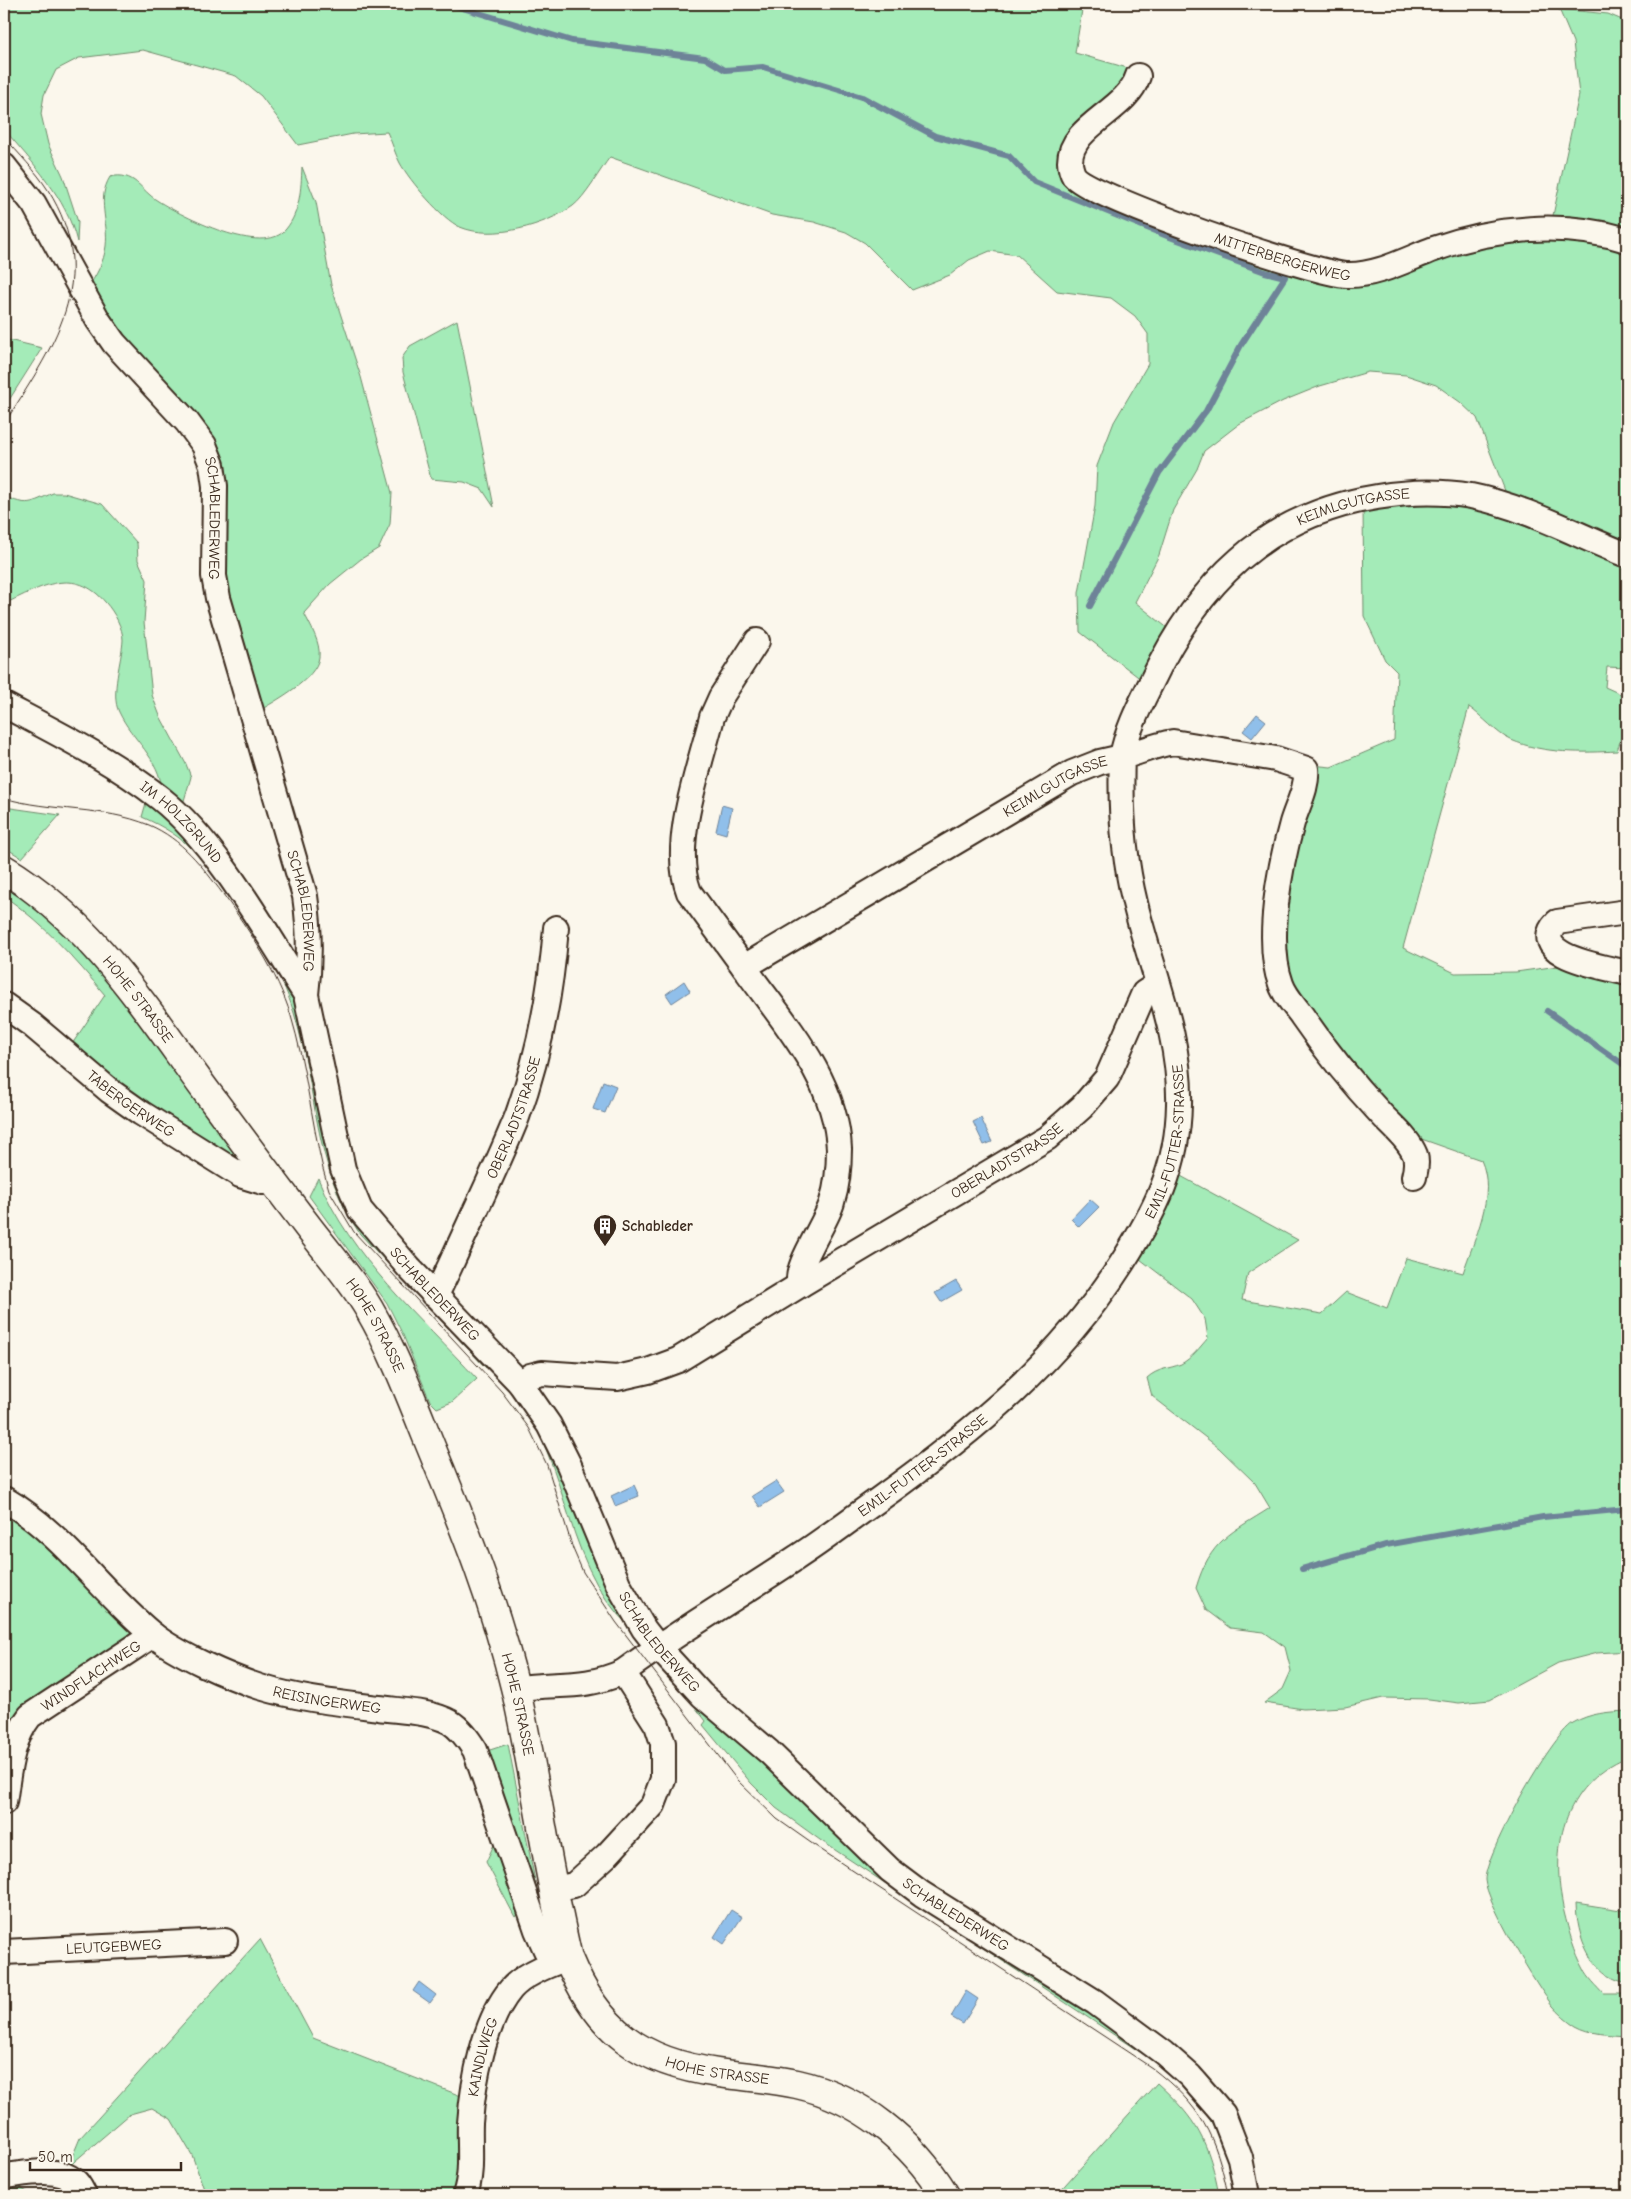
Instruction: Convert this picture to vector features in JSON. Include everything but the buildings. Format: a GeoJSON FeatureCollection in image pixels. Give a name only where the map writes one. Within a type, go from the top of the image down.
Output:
{"type":"FeatureCollection","features":[{"type":"Feature","properties":{"kind":"main road","name":"HOHE STRASSE"},"geometry":{"type":"LineString","coordinates":[[4,869],[46,898],[95,945],[125,981],[270,1178],[349,1280],[368,1307],[387,1342],[478,1559],[515,1689],[553,1889],[562,1960],[596,2012],[635,2046],[662,2060],[689,2068],[798,2084],[825,2092],[855,2105],[882,2123],[907,2146],[945,2195]]}},
{"type":"Feature","properties":{"kind":"street","name":"MITTERBERGERWEG"},"geometry":{"type":"LineString","coordinates":[[1138,76],[1135,85],[1126,97],[1079,138],[1070,153],[1070,165],[1074,176],[1085,184],[1123,202],[1227,241],[1324,272],[1348,275],[1367,273],[1476,237],[1522,229],[1570,228],[1604,233],[1627,240]]}},
{"type":"Feature","properties":{"kind":"street","name":"SCHABLEDERWEG"},"geometry":{"type":"LineString","coordinates":[[4,166],[34,204],[98,320],[114,342],[187,422],[204,445],[212,465],[216,486],[214,576],[248,708],[305,896],[309,923],[310,968],[306,995],[337,1142],[350,1190],[360,1210],[376,1231],[433,1294],[520,1383],[549,1425],[569,1465],[619,1586],[644,1630],[658,1647],[702,1695],[769,1752],[890,1870],[922,1894],[1095,2002],[1164,2053],[1190,2076],[1223,2114],[1240,2158],[1247,2195]]}},
{"type":"Feature","properties":{"kind":"street","name":"KEIMLGUTGASSE"},"geometry":{"type":"LineString","coordinates":[[744,967],[1072,773],[1100,762],[1122,757],[1126,736],[1159,665],[1178,633],[1216,581],[1240,557],[1265,538],[1320,510],[1353,500],[1389,495],[1424,493],[1470,496],[1494,502],[1539,518],[1627,555]]}},
{"type":"Feature","properties":{"kind":"street"},"geometry":{"type":"LineString","coordinates":[[757,641],[720,697],[712,717],[682,843],[684,879],[689,892],[801,1046],[818,1074],[829,1100],[836,1126],[839,1150],[832,1202],[823,1226],[799,1269],[797,1279],[800,1284]]}},
{"type":"Feature","properties":{"kind":"street","name":"IM HOLZGRUND"},"geometry":{"type":"LineString","coordinates":[[4,705],[137,782],[161,799],[181,818],[241,894],[306,995]]}},
{"type":"Feature","properties":{"kind":"street"},"geometry":{"type":"LineString","coordinates":[[1122,757],[1146,751],[1158,744],[1173,742],[1276,759],[1306,769],[1307,779],[1290,829],[1278,898],[1274,942],[1276,967],[1282,986],[1316,1038],[1347,1077],[1406,1141],[1414,1153],[1417,1164],[1414,1177]]}},
{"type":"Feature","properties":{"kind":"street","name":"EMIL-FUTTER-STRASSE"},"geometry":{"type":"LineString","coordinates":[[515,1689],[534,1686],[580,1686],[623,1672],[658,1647],[798,1557],[946,1452],[1002,1405],[1033,1375],[1101,1295],[1155,1208],[1172,1164],[1177,1132],[1178,1080],[1175,1050],[1135,903],[1126,860],[1122,824],[1122,757]]}},
{"type":"Feature","properties":{"kind":"street"},"geometry":{"type":"LineString","coordinates":[[1627,912],[1557,922],[1549,930],[1548,939],[1553,947],[1564,955],[1627,973]]}},
{"type":"Feature","properties":{"kind":"street","name":"OBERLADTSTRASSE"},"geometry":{"type":"LineString","coordinates":[[433,1294],[440,1287],[450,1266],[517,1117],[534,1062],[546,1006],[556,928]]}},
{"type":"Feature","properties":{"kind":"street","name":"OBERLADTSTRASSE"},"geometry":{"type":"LineString","coordinates":[[520,1383],[530,1376],[542,1373],[617,1378],[648,1371],[678,1360],[800,1284],[1047,1138],[1082,1106],[1107,1078],[1144,993],[1158,984]]}},
{"type":"Feature","properties":{"kind":"street","name":"TABERGERWEG"},"geometry":{"type":"LineString","coordinates":[[4,1005],[32,1025],[110,1091],[141,1113],[240,1175],[263,1182],[270,1178]]}},
{"type":"Feature","properties":{"kind":"street","name":"REISINGERWEG"},"geometry":{"type":"LineString","coordinates":[[4,1499],[41,1524],[153,1634],[192,1658],[259,1686],[314,1700],[429,1715],[449,1722],[465,1734],[474,1750],[537,1930],[546,1950],[562,1960]]}},
{"type":"Feature","properties":{"kind":"street","name":"WINDFLACHWEG"},"geometry":{"type":"LineString","coordinates":[[4,1802],[13,1748],[19,1731],[30,1716],[153,1634]]}},
{"type":"Feature","properties":{"kind":"street"},"geometry":{"type":"LineString","coordinates":[[553,1889],[574,1885],[607,1855],[653,1805],[663,1778],[663,1743],[657,1725],[623,1672]]}},
{"type":"Feature","properties":{"kind":"street","name":"LEUTGEBWEG"},"geometry":{"type":"LineString","coordinates":[[4,1952],[225,1941]]}},
{"type":"Feature","properties":{"kind":"street","name":"KAINDLWEG"},"geometry":{"type":"LineString","coordinates":[[465,2195],[470,2171],[470,2123],[473,2096],[489,2028],[498,2008],[512,1988],[562,1960]]}},
{"type":"Feature","properties":{"kind":"street"},"geometry":{"type":"LineString","coordinates":[[4,2176],[45,2173],[61,2175],[76,2182],[84,2195]]}},
{"type":"Feature","properties":{"kind":"green space"},"geometry":{"type":"Polygon","coordinates":[[[4,4],[1083,4],[1075,53],[1138,71],[1063,175],[1296,270],[1440,256],[1531,237],[1627,246],[1627,547],[1507,496],[1477,418],[1460,402],[1436,385],[1406,375],[1368,372],[1320,386],[1283,401],[1239,424],[1204,451],[1197,469],[1173,510],[1159,555],[1135,602],[1170,630],[1142,680],[1080,632],[1079,593],[1095,506],[1097,466],[1114,422],[1148,364],[1148,334],[1135,316],[1111,298],[1057,291],[1017,255],[990,251],[969,260],[950,275],[912,290],[865,243],[846,232],[814,222],[772,215],[610,157],[578,202],[562,213],[519,229],[503,232],[473,231],[453,223],[427,199],[400,163],[387,132],[353,134],[298,145],[261,96],[236,76],[143,50],[79,58],[56,70],[44,95],[41,114],[48,144],[63,176],[78,222],[77,242],[72,225],[57,195],[4,129],[4,4]]]}},
{"type":"Feature","properties":{"kind":"green space"},"geometry":{"type":"Polygon","coordinates":[[[1559,9],[1608,14],[1627,22],[1627,231],[1552,220],[1579,95],[1573,42],[1559,9]]]}},
{"type":"Feature","properties":{"kind":"green space"},"geometry":{"type":"Polygon","coordinates":[[[302,167],[316,202],[331,285],[361,377],[392,493],[390,524],[379,548],[361,559],[330,584],[304,613],[314,634],[319,652],[316,665],[311,673],[294,689],[257,712],[224,600],[221,481],[135,353],[87,289],[99,269],[105,252],[106,237],[103,202],[110,177],[119,176],[131,179],[158,201],[185,216],[222,232],[260,239],[275,237],[286,229],[291,222],[299,200],[302,167]]]}},
{"type":"Feature","properties":{"kind":"green space"},"geometry":{"type":"Polygon","coordinates":[[[457,320],[494,507],[482,489],[464,482],[431,479],[403,372],[402,358],[410,346],[457,320]]]}},
{"type":"Feature","properties":{"kind":"green space"},"geometry":{"type":"Polygon","coordinates":[[[4,339],[42,348],[4,408],[4,339]]]}},
{"type":"Feature","properties":{"kind":"green space"},"geometry":{"type":"Polygon","coordinates":[[[53,493],[64,493],[102,504],[137,543],[138,560],[147,580],[144,622],[152,695],[160,716],[191,777],[183,804],[162,791],[160,779],[151,759],[119,712],[116,687],[123,635],[118,620],[106,603],[94,591],[82,585],[69,582],[44,586],[4,604],[4,496],[24,503],[53,493]]]}},
{"type":"Feature","properties":{"kind":"green space"},"geometry":{"type":"Polygon","coordinates":[[[1469,503],[1627,561],[1627,668],[1607,667],[1605,687],[1627,697],[1627,720],[1617,751],[1564,752],[1524,745],[1500,734],[1469,707],[1403,948],[1455,973],[1516,972],[1572,964],[1627,979],[1627,1651],[1597,1653],[1558,1663],[1490,1700],[1459,1703],[1429,1699],[1383,1698],[1345,1707],[1303,1709],[1264,1703],[1283,1689],[1291,1671],[1285,1647],[1264,1632],[1230,1628],[1206,1610],[1196,1588],[1208,1559],[1215,1548],[1233,1532],[1270,1508],[1255,1483],[1219,1448],[1152,1396],[1147,1378],[1155,1372],[1185,1362],[1208,1338],[1205,1319],[1192,1299],[1136,1256],[1177,1174],[1298,1240],[1248,1273],[1242,1300],[1322,1314],[1346,1292],[1387,1308],[1406,1258],[1463,1273],[1478,1232],[1485,1202],[1485,1174],[1481,1160],[1413,1136],[1289,989],[1277,943],[1312,765],[1331,767],[1394,740],[1397,672],[1385,660],[1364,616],[1363,507],[1469,503]]]}},
{"type":"Feature","properties":{"kind":"green space"},"geometry":{"type":"Polygon","coordinates":[[[148,796],[172,818],[218,871],[260,930],[277,961],[302,1023],[312,1060],[336,1175],[341,1189],[355,1214],[382,1248],[486,1359],[486,1368],[360,1234],[344,1208],[324,1154],[308,1070],[294,1013],[275,967],[249,925],[202,860],[171,832],[142,817],[148,796]]]}},
{"type":"Feature","properties":{"kind":"green space"},"geometry":{"type":"Polygon","coordinates":[[[4,807],[60,815],[22,858],[4,847],[4,807]]]}},
{"type":"Feature","properties":{"kind":"green space"},"geometry":{"type":"Polygon","coordinates":[[[4,883],[63,930],[131,1008],[243,1163],[234,1164],[68,1050],[105,995],[58,942],[4,896],[4,883]]]}},
{"type":"Feature","properties":{"kind":"green space"},"geometry":{"type":"Polygon","coordinates":[[[318,1178],[348,1234],[367,1260],[410,1309],[477,1379],[452,1402],[437,1408],[430,1401],[403,1335],[387,1303],[309,1196],[318,1178]]]}},
{"type":"Feature","properties":{"kind":"green space"},"geometry":{"type":"Polygon","coordinates":[[[497,1378],[500,1378],[540,1426],[631,1628],[607,1600],[589,1568],[575,1535],[553,1467],[539,1434],[521,1404],[497,1378]]]}},
{"type":"Feature","properties":{"kind":"green space"},"geometry":{"type":"Polygon","coordinates":[[[4,1506],[26,1520],[136,1635],[15,1721],[4,1707],[4,1506]]]}},
{"type":"Feature","properties":{"kind":"green space"},"geometry":{"type":"Polygon","coordinates":[[[662,1662],[722,1724],[748,1741],[839,1831],[897,1881],[958,1924],[1085,2002],[1116,2023],[1177,2070],[1205,2098],[1220,2120],[1234,2156],[1243,2195],[1237,2195],[1225,2153],[1210,2120],[1188,2091],[1173,2077],[1155,2062],[820,1840],[776,1808],[751,1783],[703,1725],[706,1721],[662,1665],[662,1662]]]}},
{"type":"Feature","properties":{"kind":"green space"},"geometry":{"type":"Polygon","coordinates":[[[1627,1711],[1627,1757],[1605,1769],[1587,1784],[1574,1802],[1560,1843],[1559,1865],[1564,1912],[1577,1955],[1588,1976],[1603,1993],[1627,1993],[1627,2036],[1601,2034],[1582,2029],[1570,2022],[1555,2009],[1536,1982],[1503,1925],[1485,1880],[1496,1846],[1520,1797],[1563,1733],[1573,1723],[1586,1717],[1627,1711]]]}},
{"type":"Feature","properties":{"kind":"green space"},"geometry":{"type":"Polygon","coordinates":[[[508,1744],[543,1922],[484,1752],[508,1744]]]}},
{"type":"Feature","properties":{"kind":"green space"},"geometry":{"type":"Polygon","coordinates":[[[497,1838],[522,1912],[515,1917],[486,1862],[497,1838]]]}},
{"type":"Feature","properties":{"kind":"green space"},"geometry":{"type":"Polygon","coordinates":[[[1576,1903],[1627,1911],[1627,1983],[1614,1979],[1604,1972],[1588,1953],[1579,1929],[1576,1903]]]}},
{"type":"Feature","properties":{"kind":"green space"},"geometry":{"type":"Polygon","coordinates":[[[260,1939],[313,2038],[461,2096],[461,2164],[454,2195],[206,2195],[192,2155],[171,2119],[152,2108],[130,2114],[68,2167],[80,2138],[260,1939]]]}},
{"type":"Feature","properties":{"kind":"green space"},"geometry":{"type":"Polygon","coordinates":[[[1157,2083],[1192,2120],[1206,2146],[1219,2195],[1056,2195],[1157,2083]]]}},
{"type":"Feature","properties":{"kind":"green space"},"geometry":{"type":"Polygon","coordinates":[[[11,2182],[32,2195],[4,2195],[4,2183],[11,2182]]]}},
{"type":"Feature","properties":{"kind":"water"},"geometry":{"type":"Polygon","coordinates":[[[1257,714],[1266,721],[1252,738],[1243,731],[1257,714]]]}},
{"type":"Feature","properties":{"kind":"water"},"geometry":{"type":"Polygon","coordinates":[[[722,805],[732,808],[726,834],[716,831],[722,805]]]}},
{"type":"Feature","properties":{"kind":"water"},"geometry":{"type":"Polygon","coordinates":[[[684,981],[690,991],[672,1003],[666,994],[684,981]]]}},
{"type":"Feature","properties":{"kind":"water"},"geometry":{"type":"Polygon","coordinates":[[[603,1081],[616,1086],[605,1113],[593,1109],[603,1081]]]}},
{"type":"Feature","properties":{"kind":"water"},"geometry":{"type":"Polygon","coordinates":[[[981,1118],[992,1142],[984,1145],[973,1122],[981,1118]]]}},
{"type":"Feature","properties":{"kind":"water"},"geometry":{"type":"Polygon","coordinates":[[[1090,1199],[1099,1207],[1079,1227],[1071,1219],[1090,1199]]]}},
{"type":"Feature","properties":{"kind":"water"},"geometry":{"type":"Polygon","coordinates":[[[956,1281],[962,1290],[941,1302],[935,1293],[956,1281]]]}},
{"type":"Feature","properties":{"kind":"water"},"geometry":{"type":"Polygon","coordinates":[[[776,1481],[784,1492],[760,1507],[752,1496],[776,1481]]]}},
{"type":"Feature","properties":{"kind":"water"},"geometry":{"type":"Polygon","coordinates":[[[634,1485],[639,1496],[615,1506],[611,1496],[634,1485]]]}},
{"type":"Feature","properties":{"kind":"water"},"geometry":{"type":"Polygon","coordinates":[[[731,1910],[742,1917],[724,1944],[714,1937],[731,1910]]]}},
{"type":"Feature","properties":{"kind":"water"},"geometry":{"type":"Polygon","coordinates":[[[419,1982],[436,1995],[430,2003],[413,1991],[419,1982]]]}},
{"type":"Feature","properties":{"kind":"water"},"geometry":{"type":"Polygon","coordinates":[[[966,1991],[978,1999],[963,2024],[951,2017],[966,1991]]]}},
{"type":"Feature","properties":{"kind":"waterway"},"geometry":{"type":"LineString","coordinates":[[449,4],[572,41],[705,58],[725,70],[763,67],[862,97],[935,136],[1009,156],[1034,182],[1167,236],[1265,272],[1285,277],[1241,345],[1206,411],[1159,473],[1090,606]]}},
{"type":"Feature","properties":{"kind":"waterway"},"geometry":{"type":"LineString","coordinates":[[1547,1011],[1627,1067]]}},
{"type":"Feature","properties":{"kind":"waterway"},"geometry":{"type":"LineString","coordinates":[[1302,1569],[1386,1545],[1543,1517],[1627,1509]]}},
{"type":"Feature","properties":{"kind":"tram line"},"geometry":{"type":"LineString","coordinates":[[4,137],[33,169],[48,190],[64,222],[72,253],[71,283],[65,312],[54,340],[4,424]]}},
{"type":"Feature","properties":{"kind":"tram line"},"geometry":{"type":"LineString","coordinates":[[4,798],[114,815],[149,825],[172,838],[199,864],[253,937],[285,999],[301,1054],[319,1150],[329,1190],[354,1232],[502,1392],[529,1428],[547,1465],[573,1549],[583,1572],[616,1622],[737,1780],[777,1819],[814,1845],[1152,2068],[1169,2082],[1194,2109],[1212,2138],[1228,2195]]}},
{"type":"Feature","properties":{"kind":"place","name":"Schableder"},"geometry":{"type":"Point","coordinates":[605,1247]}}]}
